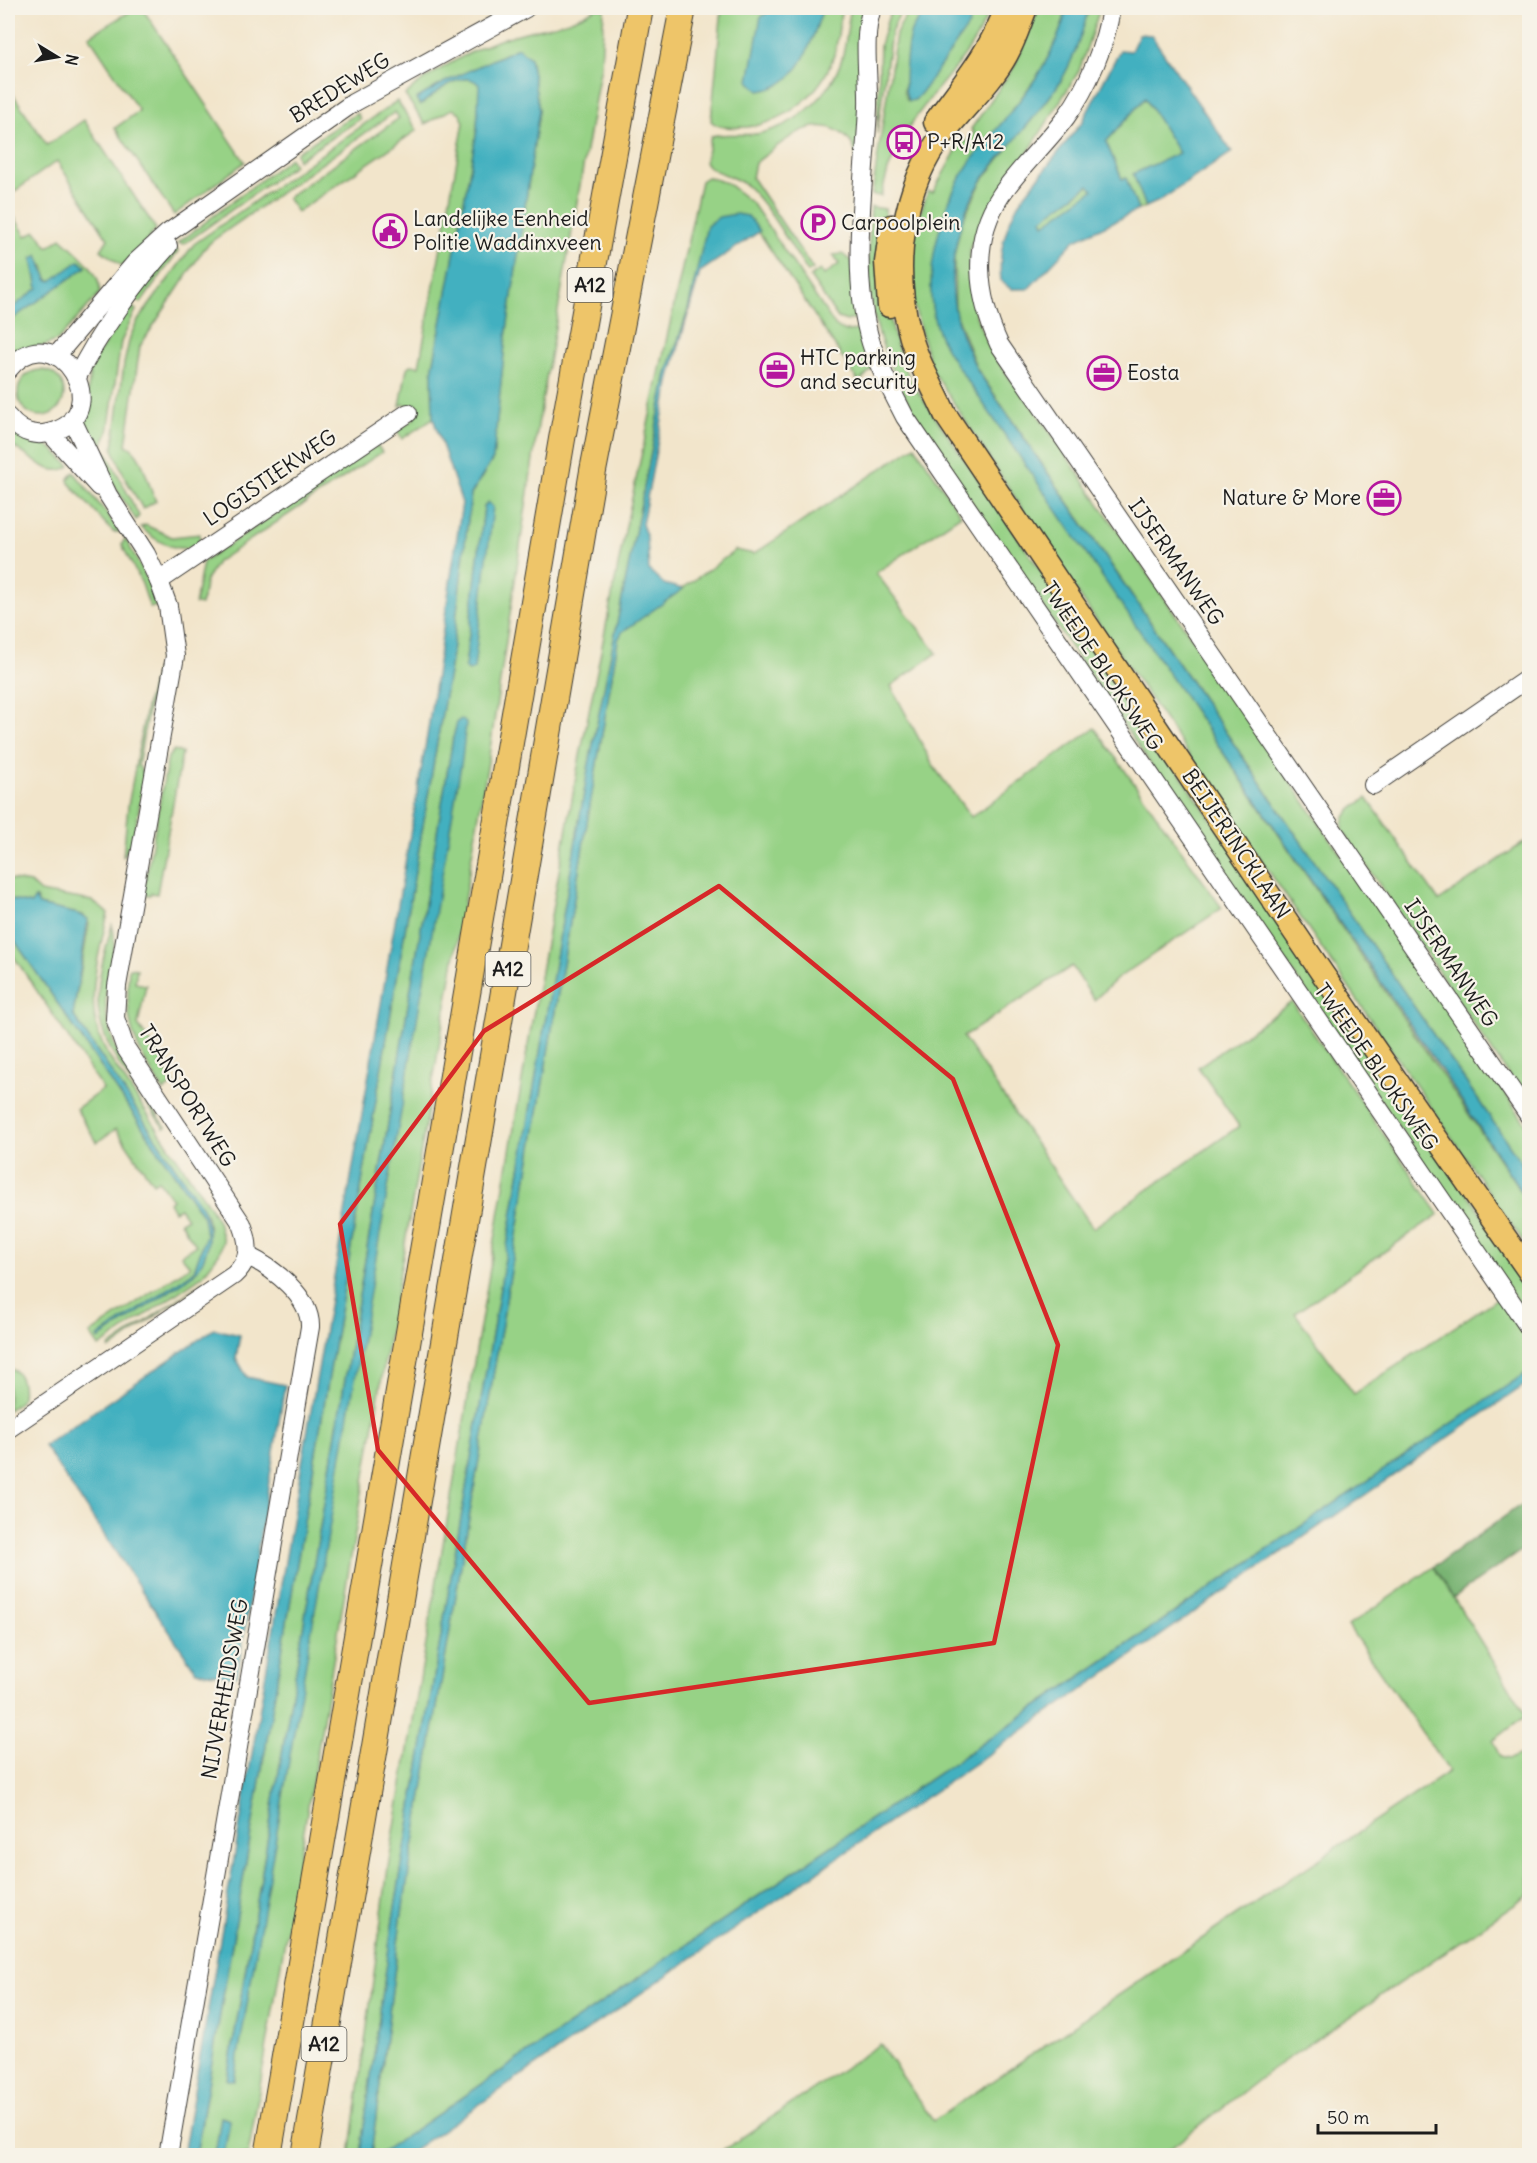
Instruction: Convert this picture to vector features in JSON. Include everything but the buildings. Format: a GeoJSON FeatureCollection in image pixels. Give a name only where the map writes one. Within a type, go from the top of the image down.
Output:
{"type":"FeatureCollection","features":[{"type":"Feature","properties":{"kind":"highway","name":"A12"},"geometry":{"type":"LineString","coordinates":[[268,2156],[562,439],[640,8]]}},
{"type":"Feature","properties":{"kind":"highway","name":"A12"},"geometry":{"type":"LineString","coordinates":[[305,2156],[591,483],[683,8]]}},
{"type":"Feature","properties":{"kind":"main road","name":"BEIJERINCKLAAN"},"geometry":{"type":"LineString","coordinates":[[945,414],[930,403],[912,374],[899,346],[887,290],[889,238],[898,195],[912,159],[974,70],[990,44],[1006,8]]}},
{"type":"Feature","properties":{"kind":"main road","name":"BEIJERINCKLAAN"},"geometry":{"type":"LineString","coordinates":[[1026,8],[1007,56],[942,134],[924,165],[907,210],[902,288],[909,330],[924,372],[945,414],[1322,973],[1530,1273]]}},
{"type":"Feature","properties":{"kind":"street","name":"BREDEWEG"},"geometry":{"type":"LineString","coordinates":[[56,356],[135,263],[168,233],[187,222],[287,148],[353,104],[526,8]]}},
{"type":"Feature","properties":{"kind":"street","name":"TWEEDE BLOKSWEG"},"geometry":{"type":"LineString","coordinates":[[872,8],[867,33],[869,62],[861,290],[871,343],[905,417],[1530,1329]]}},
{"type":"Feature","properties":{"kind":"street","name":"TWEEDE BLOKSWEG"},"geometry":{"type":"LineString","coordinates":[[869,62],[880,16],[885,8]]}},
{"type":"Feature","properties":{"kind":"street","name":"IJSERMANWEG"},"geometry":{"type":"LineString","coordinates":[[1111,8],[1109,21],[1090,73],[1066,116],[1001,195],[992,213],[979,261],[981,295],[987,318],[1005,354],[1530,1117]]}},
{"type":"Feature","properties":{"kind":"street","name":"BREDEWEG"},"geometry":{"type":"LineString","coordinates":[[78,377],[86,359],[148,268],[187,222]]}},
{"type":"Feature","properties":{"kind":"street"},"geometry":{"type":"LineString","coordinates":[[8,370],[20,358],[31,354],[56,356],[69,364],[78,377],[81,399],[72,419],[62,428],[50,433],[37,434],[24,431],[8,417]]}},
{"type":"Feature","properties":{"kind":"street","name":"LOGISTIEKWEG"},"geometry":{"type":"LineString","coordinates":[[159,581],[408,414]]}},
{"type":"Feature","properties":{"kind":"street","name":"TRANSPORTWEG"},"geometry":{"type":"LineString","coordinates":[[72,419],[108,495],[141,546],[159,581],[168,606],[175,656],[117,986],[115,1018],[125,1047],[242,1224],[248,1239],[248,1256]]}},
{"type":"Feature","properties":{"kind":"street","name":"TRANSPORTWEG"},"geometry":{"type":"LineString","coordinates":[[50,433],[108,495]]}},
{"type":"Feature","properties":{"kind":"street"},"geometry":{"type":"LineString","coordinates":[[1373,785],[1530,677]]}},
{"type":"Feature","properties":{"kind":"street"},"geometry":{"type":"LineString","coordinates":[[8,1429],[234,1275],[244,1266],[248,1256]]}},
{"type":"Feature","properties":{"kind":"street","name":"NIJVERHEIDSWEG"},"geometry":{"type":"LineString","coordinates":[[168,2156],[310,1327],[310,1319],[303,1304],[284,1280],[273,1269],[248,1256]]}},
{"type":"Feature","properties":{"kind":"highlighted area"},"geometry":{"type":"Polygon","coordinates":[[[719,886],[953,1079],[1058,1345],[994,1643],[589,1703],[378,1450],[340,1224],[484,1031],[719,886]]]}},
{"type":"Feature","properties":{"kind":"green space"},"geometry":{"type":"Polygon","coordinates":[[[136,8],[142,8],[245,162],[174,215],[115,128],[139,111],[89,36],[136,8]]]}},
{"type":"Feature","properties":{"kind":"green space"},"geometry":{"type":"Polygon","coordinates":[[[596,8],[604,8],[601,65],[538,425],[489,756],[248,2155],[224,2155],[230,2120],[221,2117],[215,2155],[196,2156],[451,661],[471,494],[493,459],[505,344],[539,110],[530,58],[518,48],[445,82],[416,99],[420,105],[441,89],[458,80],[473,80],[480,85],[477,129],[432,372],[433,418],[402,439],[397,431],[415,418],[405,404],[400,406],[407,368],[410,365],[419,366],[464,122],[459,112],[452,109],[425,124],[405,95],[439,70],[480,48],[517,34],[563,23],[596,8]],[[488,503],[484,507],[465,668],[467,670],[488,503]],[[453,738],[227,2079],[228,2080],[453,738]]]}},
{"type":"Feature","properties":{"kind":"green space"},"geometry":{"type":"Polygon","coordinates":[[[722,8],[768,8],[766,14],[820,15],[823,8],[842,8],[835,52],[827,71],[810,95],[787,113],[761,124],[747,127],[723,127],[711,121],[722,8]]]}},
{"type":"Feature","properties":{"kind":"green space"},"geometry":{"type":"Polygon","coordinates":[[[851,8],[865,8],[857,194],[856,156],[851,143],[841,133],[818,126],[785,140],[755,163],[752,178],[813,269],[808,272],[772,217],[748,187],[712,169],[705,162],[711,136],[755,134],[775,129],[800,115],[822,96],[842,58],[851,8]]]}},
{"type":"Feature","properties":{"kind":"green space"},"geometry":{"type":"Polygon","coordinates":[[[891,8],[902,8],[891,33],[877,134],[880,45],[891,8]]]}},
{"type":"Feature","properties":{"kind":"green space"},"geometry":{"type":"Polygon","coordinates":[[[909,8],[928,8],[912,30],[904,92],[907,100],[973,13],[973,8],[990,8],[983,25],[964,56],[908,129],[903,127],[897,138],[901,141],[888,170],[881,196],[872,195],[896,34],[909,8]]]}},
{"type":"Feature","properties":{"kind":"green space"},"geometry":{"type":"Polygon","coordinates":[[[1039,8],[1067,8],[1056,42],[1040,72],[959,183],[944,214],[935,259],[936,283],[945,344],[1529,1203],[1529,1250],[1064,573],[931,368],[908,284],[916,226],[928,191],[933,192],[962,140],[966,142],[974,133],[971,129],[1014,67],[1039,8]]]}},
{"type":"Feature","properties":{"kind":"green space"},"geometry":{"type":"Polygon","coordinates":[[[1088,8],[1100,9],[1079,71],[971,244],[970,291],[982,332],[1003,369],[1032,406],[1529,1128],[1529,1174],[977,369],[955,312],[954,256],[961,224],[982,181],[1062,79],[1075,51],[1088,8]]]}},
{"type":"Feature","properties":{"kind":"green space"},"geometry":{"type":"Polygon","coordinates":[[[8,87],[47,145],[84,120],[156,229],[138,252],[122,266],[101,250],[108,239],[57,161],[8,196],[8,87]]]}},
{"type":"Feature","properties":{"kind":"green space"},"geometry":{"type":"Polygon","coordinates":[[[1145,98],[1180,153],[1134,174],[1146,207],[1138,210],[1126,178],[1122,179],[1106,142],[1145,98]]]}},
{"type":"Feature","properties":{"kind":"green space"},"geometry":{"type":"Polygon","coordinates":[[[397,101],[417,130],[297,212],[287,198],[399,118],[395,112],[212,241],[204,249],[140,346],[126,445],[137,454],[156,501],[143,509],[126,480],[113,449],[124,364],[130,337],[137,322],[194,244],[397,101]]]}},
{"type":"Feature","properties":{"kind":"green space"},"geometry":{"type":"Polygon","coordinates":[[[357,113],[360,119],[298,160],[296,153],[357,113]]]}},
{"type":"Feature","properties":{"kind":"green space"},"geometry":{"type":"Polygon","coordinates":[[[290,158],[294,165],[184,244],[178,243],[290,158]]]}},
{"type":"Feature","properties":{"kind":"green space"},"geometry":{"type":"Polygon","coordinates":[[[707,177],[727,183],[753,204],[836,327],[846,331],[860,330],[873,368],[859,382],[748,216],[712,222],[687,314],[667,373],[588,769],[393,1919],[360,2155],[350,2156],[388,1867],[533,1016],[578,766],[627,521],[701,181],[707,177]]]}},
{"type":"Feature","properties":{"kind":"green space"},"geometry":{"type":"Polygon","coordinates":[[[1090,185],[1094,190],[1045,224],[1041,219],[1090,185]]]}},
{"type":"Feature","properties":{"kind":"green space"},"geometry":{"type":"Polygon","coordinates":[[[8,207],[26,236],[36,231],[48,247],[61,238],[74,249],[92,269],[100,293],[58,340],[8,360],[8,322],[86,267],[79,262],[51,281],[47,279],[44,266],[32,259],[38,288],[8,311],[8,207]]]}},
{"type":"Feature","properties":{"kind":"green space"},"geometry":{"type":"Polygon","coordinates":[[[871,207],[885,209],[885,276],[890,319],[912,383],[1529,1283],[1529,1318],[922,427],[891,368],[877,326],[868,272],[871,207]]]}},
{"type":"Feature","properties":{"kind":"green space"},"geometry":{"type":"Polygon","coordinates":[[[174,247],[178,251],[141,303],[135,299],[174,247]]]}},
{"type":"Feature","properties":{"kind":"green space"},"geometry":{"type":"Polygon","coordinates":[[[842,254],[852,261],[856,318],[847,321],[838,318],[810,277],[820,270],[824,275],[839,264],[833,255],[842,254]]]}},
{"type":"Feature","properties":{"kind":"green space"},"geometry":{"type":"Polygon","coordinates":[[[131,306],[136,310],[121,342],[108,433],[103,443],[93,450],[84,424],[91,364],[131,306]]]}},
{"type":"Feature","properties":{"kind":"green space"},"geometry":{"type":"Polygon","coordinates":[[[41,370],[57,377],[64,393],[57,409],[41,416],[25,409],[18,393],[25,377],[41,370]]]}},
{"type":"Feature","properties":{"kind":"green space"},"geometry":{"type":"Polygon","coordinates":[[[8,429],[50,447],[70,466],[62,470],[54,470],[39,464],[8,444],[8,429]]]}},
{"type":"Feature","properties":{"kind":"green space"},"geometry":{"type":"Polygon","coordinates":[[[377,445],[382,452],[217,562],[206,580],[201,605],[195,604],[203,562],[377,445]]]}},
{"type":"Feature","properties":{"kind":"green space"},"geometry":{"type":"Polygon","coordinates":[[[915,446],[961,515],[876,573],[937,653],[891,686],[934,767],[971,817],[1095,728],[1222,908],[1118,978],[1094,1000],[1072,966],[963,1037],[1093,1228],[1239,1126],[1198,1067],[1292,1002],[1439,1214],[1295,1313],[1354,1394],[1498,1298],[1529,1342],[1529,1371],[378,2155],[371,2156],[401,1919],[618,640],[622,632],[736,550],[754,554],[915,446]]]}},
{"type":"Feature","properties":{"kind":"green space"},"geometry":{"type":"Polygon","coordinates":[[[106,451],[139,516],[136,520],[96,457],[106,451]]]}},
{"type":"Feature","properties":{"kind":"green space"},"geometry":{"type":"Polygon","coordinates":[[[74,472],[121,532],[113,532],[69,483],[68,480],[74,472]]]}},
{"type":"Feature","properties":{"kind":"green space"},"geometry":{"type":"Polygon","coordinates":[[[145,525],[172,537],[200,534],[200,541],[185,548],[169,546],[141,527],[145,525]]]}},
{"type":"Feature","properties":{"kind":"green space"},"geometry":{"type":"Polygon","coordinates":[[[125,538],[146,577],[156,606],[150,608],[142,584],[122,545],[125,538]]]}},
{"type":"Feature","properties":{"kind":"green space"},"geometry":{"type":"Polygon","coordinates":[[[156,670],[164,671],[161,692],[150,700],[138,765],[145,776],[133,841],[123,857],[128,806],[147,702],[156,670]]]}},
{"type":"Feature","properties":{"kind":"green space"},"geometry":{"type":"Polygon","coordinates":[[[174,750],[182,753],[157,894],[143,894],[168,757],[174,750]]]}},
{"type":"Feature","properties":{"kind":"green space"},"geometry":{"type":"Polygon","coordinates":[[[1367,798],[1439,901],[1529,839],[1529,1105],[1343,831],[1346,815],[1367,798]]]}},
{"type":"Feature","properties":{"kind":"green space"},"geometry":{"type":"Polygon","coordinates":[[[8,879],[30,883],[40,892],[92,901],[108,913],[94,986],[95,1022],[100,1039],[109,1057],[208,1204],[218,1221],[223,1241],[219,1254],[202,1276],[99,1347],[90,1334],[190,1266],[181,1255],[196,1245],[180,1222],[187,1218],[180,1208],[174,1211],[169,1202],[172,1199],[158,1180],[153,1183],[116,1129],[97,1142],[76,1109],[103,1089],[8,948],[8,931],[203,1217],[206,1235],[194,1271],[99,1339],[192,1276],[207,1248],[207,1216],[73,1015],[89,924],[83,915],[39,905],[36,898],[32,904],[8,899],[8,879]]]}},
{"type":"Feature","properties":{"kind":"green space"},"geometry":{"type":"Polygon","coordinates":[[[112,925],[114,950],[106,994],[106,1013],[110,1031],[124,1065],[166,1127],[164,1128],[120,1067],[104,1033],[99,1016],[99,980],[112,925]]]}},
{"type":"Feature","properties":{"kind":"green space"},"geometry":{"type":"Polygon","coordinates":[[[129,968],[137,969],[135,983],[146,985],[138,1025],[169,1069],[166,1072],[174,1084],[164,1091],[145,1060],[133,1033],[128,1005],[129,968]]]}},
{"type":"Feature","properties":{"kind":"green space"},"geometry":{"type":"Polygon","coordinates":[[[204,1281],[110,1349],[109,1347],[204,1281]]]}},
{"type":"Feature","properties":{"kind":"green space"},"geometry":{"type":"Polygon","coordinates":[[[11,1369],[18,1374],[22,1382],[22,1392],[21,1401],[8,1410],[8,1372],[11,1369]]]}},
{"type":"Feature","properties":{"kind":"green space"},"geometry":{"type":"Polygon","coordinates":[[[1529,1499],[1529,1545],[1453,1598],[1434,1567],[1529,1499]]]}},
{"type":"Feature","properties":{"kind":"green space"},"geometry":{"type":"Polygon","coordinates":[[[1434,1567],[1527,1715],[1493,1741],[1500,1757],[1509,1759],[1529,1751],[1529,1895],[1268,2072],[1162,2155],[716,2155],[880,2044],[933,2121],[1449,1771],[1348,1626],[1434,1567]]]}},
{"type":"Feature","properties":{"kind":"water"},"geometry":{"type":"Polygon","coordinates":[[[768,8],[823,8],[809,47],[795,71],[773,88],[759,91],[749,81],[761,16],[766,14],[768,8]]]}},
{"type":"Feature","properties":{"kind":"water"},"geometry":{"type":"Polygon","coordinates":[[[928,8],[973,8],[969,25],[922,92],[915,100],[909,101],[905,79],[909,37],[914,25],[928,8]]]}},
{"type":"Feature","properties":{"kind":"water"},"geometry":{"type":"Polygon","coordinates":[[[1067,8],[1088,8],[1088,11],[1066,71],[1044,105],[983,179],[974,193],[961,225],[952,276],[956,318],[961,333],[977,370],[1529,1174],[1529,1203],[1440,1068],[954,361],[939,335],[932,306],[933,261],[937,238],[952,194],[974,157],[1041,70],[1061,30],[1067,8]]]}},
{"type":"Feature","properties":{"kind":"water"},"geometry":{"type":"Polygon","coordinates":[[[1139,34],[1151,35],[1232,152],[1159,201],[1146,207],[1133,174],[1179,153],[1145,98],[1106,142],[1122,179],[1126,178],[1138,210],[1075,240],[1028,289],[1011,289],[1001,281],[1001,261],[1006,232],[1013,213],[1082,122],[1120,50],[1131,51],[1139,34]],[[1089,185],[1042,219],[1044,224],[1093,190],[1089,185]]]}},
{"type":"Feature","properties":{"kind":"water"},"geometry":{"type":"Polygon","coordinates":[[[518,48],[530,58],[539,110],[505,344],[493,459],[471,494],[451,661],[196,2155],[183,2155],[427,736],[462,503],[433,418],[432,372],[477,129],[479,85],[473,80],[457,80],[420,105],[416,99],[445,82],[518,48]]]}},
{"type":"Feature","properties":{"kind":"water"},"geometry":{"type":"Polygon","coordinates":[[[736,214],[748,216],[760,231],[700,272],[670,377],[642,524],[647,538],[649,570],[664,584],[683,589],[622,632],[618,640],[401,1919],[371,2155],[360,2155],[393,1919],[588,769],[667,373],[687,314],[707,226],[719,217],[736,214]]]}},
{"type":"Feature","properties":{"kind":"water"},"geometry":{"type":"Polygon","coordinates":[[[38,255],[47,279],[51,281],[79,261],[86,267],[8,322],[8,311],[38,288],[32,259],[38,255]]]}},
{"type":"Feature","properties":{"kind":"water"},"geometry":{"type":"Polygon","coordinates":[[[488,502],[493,507],[474,669],[469,671],[465,668],[484,507],[488,502]]]}},
{"type":"Feature","properties":{"kind":"water"},"geometry":{"type":"Polygon","coordinates":[[[461,719],[466,723],[462,759],[234,2080],[227,2080],[453,738],[457,722],[461,719]]]}},
{"type":"Feature","properties":{"kind":"water"},"geometry":{"type":"Polygon","coordinates":[[[35,898],[39,905],[78,914],[88,919],[73,1015],[200,1204],[207,1222],[206,1250],[203,1260],[192,1276],[99,1339],[98,1337],[194,1271],[206,1235],[203,1217],[195,1204],[8,931],[8,899],[31,904],[35,898]]]}},
{"type":"Feature","properties":{"kind":"water"},"geometry":{"type":"Polygon","coordinates":[[[214,1329],[240,1335],[236,1358],[247,1377],[285,1385],[237,1675],[233,1677],[196,1671],[44,1446],[214,1329]]]}},
{"type":"Feature","properties":{"kind":"water"},"geometry":{"type":"Polygon","coordinates":[[[1529,1371],[1529,1382],[406,2155],[378,2155],[1529,1371]]]}},
{"type":"Feature","properties":{"kind":"water"},"geometry":{"type":"Polygon","coordinates":[[[221,2117],[230,2120],[224,2155],[215,2155],[221,2117]]]}},
{"type":"Feature","properties":{"kind":"place","name":"P+R/A12"},"geometry":{"type":"Point","coordinates":[904,142]}},
{"type":"Feature","properties":{"kind":"place","name":"Carpoolplein"},"geometry":{"type":"Point","coordinates":[818,223]}},
{"type":"Feature","properties":{"kind":"place","name":"Landelijke Eenheid Politie Waddinxveen"},"geometry":{"type":"Point","coordinates":[390,231]}},
{"type":"Feature","properties":{"kind":"place","name":"HTC parking and security"},"geometry":{"type":"Point","coordinates":[777,370]}},
{"type":"Feature","properties":{"kind":"place","name":"Eosta"},"geometry":{"type":"Point","coordinates":[1104,373]}},
{"type":"Feature","properties":{"kind":"place","name":"Nature & More"},"geometry":{"type":"Point","coordinates":[1384,498]}}]}
